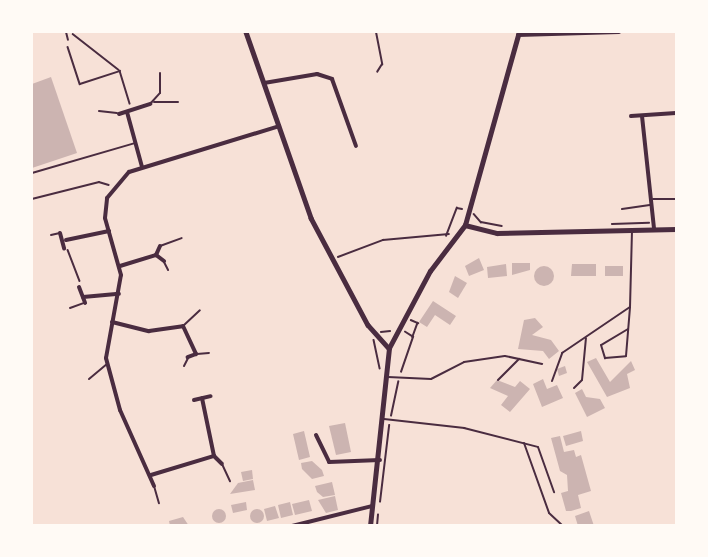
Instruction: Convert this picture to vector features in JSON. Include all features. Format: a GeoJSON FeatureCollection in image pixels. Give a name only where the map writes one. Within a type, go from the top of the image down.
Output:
{"type":"FeatureCollection","features":[{"type":"Feature","properties":{"kind":"street"},"geometry":{"type":"LineString","coordinates":[[246,32],[279,126],[332,259],[368,325],[389,348]]}},
{"type":"Feature","properties":{"kind":"street"},"geometry":{"type":"LineString","coordinates":[[370,525],[387,419],[389,348],[401,330],[430,271],[465,225],[518,33],[620,32]]}},
{"type":"Feature","properties":{"kind":"street"},"geometry":{"type":"LineString","coordinates":[[264,83],[317,74],[332,79],[356,146]]}},
{"type":"Feature","properties":{"kind":"street"},"geometry":{"type":"LineString","coordinates":[[119,114],[152,103]]}},
{"type":"Feature","properties":{"kind":"street"},"geometry":{"type":"LineString","coordinates":[[126,112],[142,167]]}},
{"type":"Feature","properties":{"kind":"street"},"geometry":{"type":"LineString","coordinates":[[631,116],[676,113]]}},
{"type":"Feature","properties":{"kind":"street"},"geometry":{"type":"LineString","coordinates":[[642,116],[654,228]]}},
{"type":"Feature","properties":{"kind":"street"},"geometry":{"type":"LineString","coordinates":[[154,486],[120,410],[108,363],[112,322],[119,294],[120,266],[109,231],[105,207],[112,187],[142,167],[279,126]]}},
{"type":"Feature","properties":{"kind":"street"},"geometry":{"type":"LineString","coordinates":[[465,225],[497,233],[676,229]]}},
{"type":"Feature","properties":{"kind":"street"},"geometry":{"type":"LineString","coordinates":[[66,240],[109,231]]}},
{"type":"Feature","properties":{"kind":"street"},"geometry":{"type":"LineString","coordinates":[[60,233],[66,240]]}},
{"type":"Feature","properties":{"kind":"street"},"geometry":{"type":"LineString","coordinates":[[64,248],[66,240]]}},
{"type":"Feature","properties":{"kind":"street"},"geometry":{"type":"LineString","coordinates":[[120,266],[156,255],[160,246]]}},
{"type":"Feature","properties":{"kind":"street"},"geometry":{"type":"LineString","coordinates":[[156,255],[164,261]]}},
{"type":"Feature","properties":{"kind":"street"},"geometry":{"type":"LineString","coordinates":[[79,287],[86,303]]}},
{"type":"Feature","properties":{"kind":"street"},"geometry":{"type":"LineString","coordinates":[[83,297],[119,294]]}},
{"type":"Feature","properties":{"kind":"street"},"geometry":{"type":"LineString","coordinates":[[112,322],[149,331],[183,327],[196,354],[188,357]]}},
{"type":"Feature","properties":{"kind":"street"},"geometry":{"type":"LineString","coordinates":[[194,400],[211,396]]}},
{"type":"Feature","properties":{"kind":"street"},"geometry":{"type":"LineString","coordinates":[[202,398],[214,456],[222,464]]}},
{"type":"Feature","properties":{"kind":"street"},"geometry":{"type":"LineString","coordinates":[[316,435],[329,462],[380,459]]}},
{"type":"Feature","properties":{"kind":"street"},"geometry":{"type":"LineString","coordinates":[[151,475],[214,456]]}},
{"type":"Feature","properties":{"kind":"street"},"geometry":{"type":"LineString","coordinates":[[292,525],[372,506]]}},
{"type":"Feature","properties":{"kind":"street"},"geometry":{"type":"LineString","coordinates":[[216,525],[249,525]]}},
{"type":"Feature","properties":{"kind":"lane"},"geometry":{"type":"LineString","coordinates":[[68,32],[68,40]]}},
{"type":"Feature","properties":{"kind":"lane"},"geometry":{"type":"LineString","coordinates":[[376,32],[382,64],[377,72]]}},
{"type":"Feature","properties":{"kind":"lane"},"geometry":{"type":"LineString","coordinates":[[152,103],[160,93],[160,74]]}},
{"type":"Feature","properties":{"kind":"lane"},"geometry":{"type":"LineString","coordinates":[[152,103],[178,102]]}},
{"type":"Feature","properties":{"kind":"lane"},"geometry":{"type":"LineString","coordinates":[[99,111],[119,114]]}},
{"type":"Feature","properties":{"kind":"lane"},"geometry":{"type":"LineString","coordinates":[[32,172],[135,143]]}},
{"type":"Feature","properties":{"kind":"lane"},"geometry":{"type":"LineString","coordinates":[[622,209],[676,199]]}},
{"type":"Feature","properties":{"kind":"lane"},"geometry":{"type":"LineString","coordinates":[[628,330],[601,345],[604,358],[626,356],[630,307],[632,229]]}},
{"type":"Feature","properties":{"kind":"lane"},"geometry":{"type":"LineString","coordinates":[[51,235],[60,233]]}},
{"type":"Feature","properties":{"kind":"lane"},"geometry":{"type":"LineString","coordinates":[[160,246],[182,238]]}},
{"type":"Feature","properties":{"kind":"lane"},"geometry":{"type":"LineString","coordinates":[[164,261],[168,270]]}},
{"type":"Feature","properties":{"kind":"lane"},"geometry":{"type":"LineString","coordinates":[[70,308],[86,303]]}},
{"type":"Feature","properties":{"kind":"lane"},"geometry":{"type":"LineString","coordinates":[[552,381],[562,353],[630,307]]}},
{"type":"Feature","properties":{"kind":"lane"},"geometry":{"type":"LineString","coordinates":[[183,327],[200,310]]}},
{"type":"Feature","properties":{"kind":"lane"},"geometry":{"type":"LineString","coordinates":[[574,388],[582,380],[580,353],[587,336]]}},
{"type":"Feature","properties":{"kind":"lane"},"geometry":{"type":"LineString","coordinates":[[196,354],[209,353]]}},
{"type":"Feature","properties":{"kind":"lane"},"geometry":{"type":"LineString","coordinates":[[184,366],[188,357]]}},
{"type":"Feature","properties":{"kind":"lane"},"geometry":{"type":"LineString","coordinates":[[387,376],[431,379],[476,359],[519,359],[542,364]]}},
{"type":"Feature","properties":{"kind":"lane"},"geometry":{"type":"LineString","coordinates":[[498,380],[519,359]]}},
{"type":"Feature","properties":{"kind":"lane"},"geometry":{"type":"LineString","coordinates":[[89,380],[108,363]]}},
{"type":"Feature","properties":{"kind":"lane"},"geometry":{"type":"LineString","coordinates":[[387,419],[524,443],[541,450],[554,492]]}},
{"type":"Feature","properties":{"kind":"lane"},"geometry":{"type":"LineString","coordinates":[[524,443],[549,513],[562,525]]}},
{"type":"Feature","properties":{"kind":"lane"},"geometry":{"type":"LineString","coordinates":[[222,464],[230,481]]}},
{"type":"Feature","properties":{"kind":"lane"},"geometry":{"type":"LineString","coordinates":[[154,486],[159,503]]}},
{"type":"Feature","properties":{"kind":"path"},"geometry":{"type":"LineString","coordinates":[[68,32],[120,71],[133,110]]}},
{"type":"Feature","properties":{"kind":"path"},"geometry":{"type":"LineString","coordinates":[[68,40],[80,84],[120,71]]}},
{"type":"Feature","properties":{"kind":"path"},"geometry":{"type":"LineString","coordinates":[[32,199],[99,182],[112,187]]}},
{"type":"Feature","properties":{"kind":"path"},"geometry":{"type":"LineString","coordinates":[[446,236],[457,208],[504,226]]}},
{"type":"Feature","properties":{"kind":"path"},"geometry":{"type":"LineString","coordinates":[[603,224],[661,223]]}},
{"type":"Feature","properties":{"kind":"path"},"geometry":{"type":"LineString","coordinates":[[332,259],[383,240],[446,236],[465,225]]}},
{"type":"Feature","properties":{"kind":"path"},"geometry":{"type":"LineString","coordinates":[[64,248],[71,253],[79,287]]}},
{"type":"Feature","properties":{"kind":"path"},"geometry":{"type":"LineString","coordinates":[[377,525],[387,419],[418,323],[407,318]]}},
{"type":"Feature","properties":{"kind":"path"},"geometry":{"type":"LineString","coordinates":[[401,330],[413,337]]}},
{"type":"Feature","properties":{"kind":"building"},"geometry":{"type":"Polygon","coordinates":[[[51,77],[77,153],[32,168],[32,84],[51,77]]]}},
{"type":"Feature","properties":{"kind":"building"},"geometry":{"type":"Polygon","coordinates":[[[479,258],[484,270],[469,276],[465,266],[479,258]]]}},
{"type":"Feature","properties":{"kind":"building"},"geometry":{"type":"Polygon","coordinates":[[[512,263],[530,263],[530,270],[512,275],[512,263]]]}},
{"type":"Feature","properties":{"kind":"building"},"geometry":{"type":"Polygon","coordinates":[[[506,264],[507,276],[488,278],[487,267],[506,264]]]}},
{"type":"Feature","properties":{"kind":"building"},"geometry":{"type":"Polygon","coordinates":[[[572,264],[596,264],[596,276],[571,276],[572,264]]]}},
{"type":"Feature","properties":{"kind":"building"},"geometry":{"type":"Polygon","coordinates":[[[544,266],[551,269],[554,276],[551,283],[544,286],[537,283],[534,276],[537,269],[544,266]]]}},
{"type":"Feature","properties":{"kind":"building"},"geometry":{"type":"Polygon","coordinates":[[[605,266],[623,266],[623,276],[605,276],[605,266]]]}},
{"type":"Feature","properties":{"kind":"building"},"geometry":{"type":"Polygon","coordinates":[[[455,276],[467,283],[458,298],[449,292],[455,276]]]}},
{"type":"Feature","properties":{"kind":"building"},"geometry":{"type":"Polygon","coordinates":[[[433,301],[456,316],[450,325],[435,315],[427,327],[419,322],[433,301]]]}},
{"type":"Feature","properties":{"kind":"building"},"geometry":{"type":"Polygon","coordinates":[[[535,318],[543,327],[532,335],[551,340],[559,351],[549,359],[543,351],[518,349],[524,320],[535,318]]]}},
{"type":"Feature","properties":{"kind":"building"},"geometry":{"type":"Polygon","coordinates":[[[596,358],[610,382],[631,361],[635,370],[627,374],[630,388],[607,397],[587,362],[596,358]]]}},
{"type":"Feature","properties":{"kind":"building"},"geometry":{"type":"Polygon","coordinates":[[[565,366],[567,373],[559,376],[557,369],[565,366]]]}},
{"type":"Feature","properties":{"kind":"building"},"geometry":{"type":"Polygon","coordinates":[[[543,379],[547,389],[557,385],[563,398],[542,407],[533,384],[543,379]]]}},
{"type":"Feature","properties":{"kind":"building"},"geometry":{"type":"Polygon","coordinates":[[[497,380],[515,387],[520,381],[530,389],[510,412],[501,405],[508,396],[490,388],[497,380]]]}},
{"type":"Feature","properties":{"kind":"building"},"geometry":{"type":"Polygon","coordinates":[[[582,389],[586,397],[600,399],[605,408],[587,417],[575,393],[582,389]]]}},
{"type":"Feature","properties":{"kind":"building"},"geometry":{"type":"Polygon","coordinates":[[[345,423],[351,452],[336,455],[329,426],[345,423]]]}},
{"type":"Feature","properties":{"kind":"building"},"geometry":{"type":"Polygon","coordinates":[[[304,431],[310,457],[299,460],[293,434],[304,431]]]}},
{"type":"Feature","properties":{"kind":"building"},"geometry":{"type":"Polygon","coordinates":[[[581,431],[583,441],[566,446],[563,436],[581,431]]]}},
{"type":"Feature","properties":{"kind":"building"},"geometry":{"type":"Polygon","coordinates":[[[560,436],[564,452],[574,450],[576,457],[581,455],[591,491],[578,495],[581,508],[571,511],[566,511],[561,493],[568,491],[567,475],[560,471],[551,438],[560,436]]]}},
{"type":"Feature","properties":{"kind":"building"},"geometry":{"type":"Polygon","coordinates":[[[312,461],[322,470],[324,476],[312,479],[302,469],[301,463],[312,461]]]}},
{"type":"Feature","properties":{"kind":"building"},"geometry":{"type":"Polygon","coordinates":[[[252,470],[253,479],[243,481],[241,472],[252,470]]]}},
{"type":"Feature","properties":{"kind":"building"},"geometry":{"type":"Polygon","coordinates":[[[253,480],[255,490],[230,494],[238,483],[253,480]]]}},
{"type":"Feature","properties":{"kind":"building"},"geometry":{"type":"Polygon","coordinates":[[[332,482],[335,495],[323,497],[317,492],[315,486],[332,482]]]}},
{"type":"Feature","properties":{"kind":"building"},"geometry":{"type":"Polygon","coordinates":[[[335,496],[338,510],[326,513],[318,500],[335,496]]]}},
{"type":"Feature","properties":{"kind":"building"},"geometry":{"type":"Polygon","coordinates":[[[309,500],[312,511],[295,515],[292,504],[309,500]]]}},
{"type":"Feature","properties":{"kind":"building"},"geometry":{"type":"Polygon","coordinates":[[[246,502],[247,510],[233,513],[231,505],[246,502]]]}},
{"type":"Feature","properties":{"kind":"building"},"geometry":{"type":"Polygon","coordinates":[[[290,502],[293,515],[281,518],[278,505],[290,502]]]}},
{"type":"Feature","properties":{"kind":"building"},"geometry":{"type":"Polygon","coordinates":[[[275,506],[279,518],[267,521],[264,509],[275,506]]]}},
{"type":"Feature","properties":{"kind":"building"},"geometry":{"type":"Polygon","coordinates":[[[219,509],[224,511],[226,516],[224,521],[219,523],[214,521],[212,516],[214,511],[219,509]]]}},
{"type":"Feature","properties":{"kind":"building"},"geometry":{"type":"Polygon","coordinates":[[[254,509],[260,509],[264,516],[260,523],[254,523],[250,519],[250,513],[254,509]]]}},
{"type":"Feature","properties":{"kind":"building"},"geometry":{"type":"Polygon","coordinates":[[[589,511],[594,526],[578,526],[575,516],[589,511]]]}},
{"type":"Feature","properties":{"kind":"building"},"geometry":{"type":"Polygon","coordinates":[[[183,517],[189,526],[170,526],[169,521],[183,517]]]}}]}
